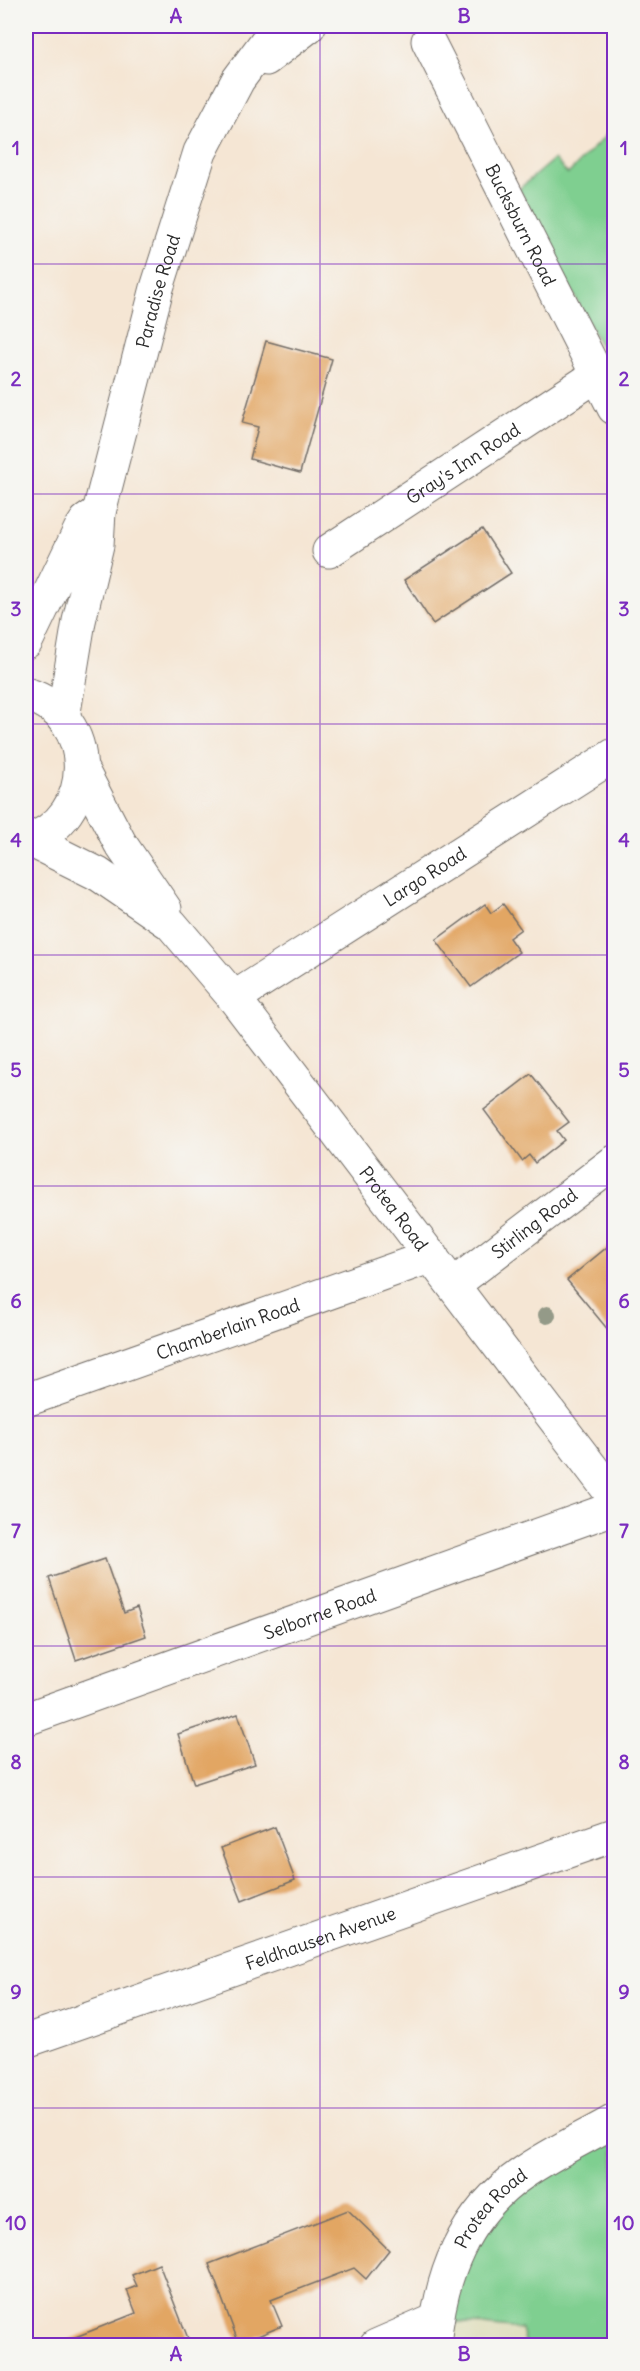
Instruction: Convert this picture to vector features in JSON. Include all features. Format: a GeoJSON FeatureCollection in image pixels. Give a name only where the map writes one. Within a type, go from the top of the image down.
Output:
{"type":"FeatureCollection","features":[{"type":"Feature","properties":{"kind":"street","name":"Paradise Road"},"geometry":{"type":"LineString","coordinates":[[63,718],[79,621],[97,545],[99,512],[158,288],[200,152],[238,80],[282,30]]}},
{"type":"Feature","properties":{"kind":"street","name":"Bucksburn Road"},"geometry":{"type":"LineString","coordinates":[[428,41],[615,408]]}},
{"type":"Feature","properties":{"kind":"street","name":"Gray's Inn Road"},"geometry":{"type":"LineString","coordinates":[[329,551],[597,375]]}},
{"type":"Feature","properties":{"kind":"street","name":"Paradise Road"},"geometry":{"type":"LineString","coordinates":[[26,642],[80,530],[86,521],[99,512]]}},
{"type":"Feature","properties":{"kind":"street"},"geometry":{"type":"LineString","coordinates":[[26,694],[44,702],[63,718],[75,738],[81,768],[78,789],[68,810],[48,830],[28,840]]}},
{"type":"Feature","properties":{"kind":"street","name":"Largo Road"},"geometry":{"type":"LineString","coordinates":[[234,998],[615,755]]}},
{"type":"Feature","properties":{"kind":"street","name":"Protea Road"},"geometry":{"type":"LineString","coordinates":[[81,768],[120,843],[170,917],[171,924]]}},
{"type":"Feature","properties":{"kind":"street","name":"Protea Road"},"geometry":{"type":"LineString","coordinates":[[28,840],[98,874],[171,924],[234,998],[615,1497]]}},
{"type":"Feature","properties":{"kind":"street","name":"Stirling Road"},"geometry":{"type":"LineString","coordinates":[[453,1285],[615,1162]]}},
{"type":"Feature","properties":{"kind":"street","name":"Chamberlain Road"},"geometry":{"type":"LineString","coordinates":[[26,1400],[432,1256]]}},
{"type":"Feature","properties":{"kind":"street","name":"Selborne Road"},"geometry":{"type":"LineString","coordinates":[[26,1719],[615,1508]]}},
{"type":"Feature","properties":{"kind":"street","name":"Feldhausen Avenue"},"geometry":{"type":"LineString","coordinates":[[26,2041],[615,1835]]}},
{"type":"Feature","properties":{"kind":"street","name":"Protea Road"},"geometry":{"type":"LineString","coordinates":[[435,2333],[441,2291],[454,2257],[468,2231],[490,2202],[522,2173],[615,2121]]}},
{"type":"Feature","properties":{"kind":"street"},"geometry":{"type":"LineString","coordinates":[[376,2346],[435,2333]]}},
{"type":"Feature","properties":{"kind":"shaded area"},"geometry":{"type":"Polygon","coordinates":[[[436,2320],[521,2329],[525,2345],[376,2346],[436,2320]]]}},
{"type":"Feature","properties":{"kind":"green space"},"geometry":{"type":"Polygon","coordinates":[[[614,127],[614,372],[519,189],[554,159],[568,174],[614,127]]]}},
{"type":"Feature","properties":{"kind":"green space"},"geometry":{"type":"Polygon","coordinates":[[[614,2121],[614,2345],[525,2345],[521,2329],[436,2320],[464,2237],[614,2121]]]}},
{"type":"Feature","properties":{"kind":"building"},"geometry":{"type":"Polygon","coordinates":[[[266,341],[332,359],[300,473],[250,459],[258,427],[242,423],[266,341]]]}},
{"type":"Feature","properties":{"kind":"building"},"geometry":{"type":"Polygon","coordinates":[[[482,529],[511,573],[433,624],[404,580],[482,529]]]}},
{"type":"Feature","properties":{"kind":"building"},"geometry":{"type":"Polygon","coordinates":[[[485,904],[491,913],[503,904],[521,929],[509,938],[519,952],[471,987],[436,940],[485,904]]]}},
{"type":"Feature","properties":{"kind":"building"},"geometry":{"type":"Polygon","coordinates":[[[531,1074],[569,1122],[557,1131],[564,1140],[535,1163],[529,1155],[522,1161],[484,1110],[531,1074]]]}},
{"type":"Feature","properties":{"kind":"building"},"geometry":{"type":"Polygon","coordinates":[[[611,1244],[614,1249],[614,1327],[609,1331],[567,1280],[611,1244]]]}},
{"type":"Feature","properties":{"kind":"building"},"geometry":{"type":"Polygon","coordinates":[[[105,1559],[124,1613],[137,1608],[146,1636],[76,1660],[49,1578],[105,1559]]]}},
{"type":"Feature","properties":{"kind":"building"},"geometry":{"type":"Polygon","coordinates":[[[238,1714],[255,1764],[194,1784],[178,1734],[238,1714]]]}},
{"type":"Feature","properties":{"kind":"building"},"geometry":{"type":"Polygon","coordinates":[[[275,1827],[295,1880],[242,1901],[221,1848],[275,1827]]]}},
{"type":"Feature","properties":{"kind":"building"},"geometry":{"type":"Polygon","coordinates":[[[348,2210],[389,2250],[366,2279],[354,2268],[271,2300],[282,2326],[239,2344],[209,2264],[348,2210]]]}},
{"type":"Feature","properties":{"kind":"building"},"geometry":{"type":"Polygon","coordinates":[[[159,2264],[191,2346],[53,2346],[136,2313],[127,2290],[137,2286],[132,2275],[159,2264]]]}}]}
